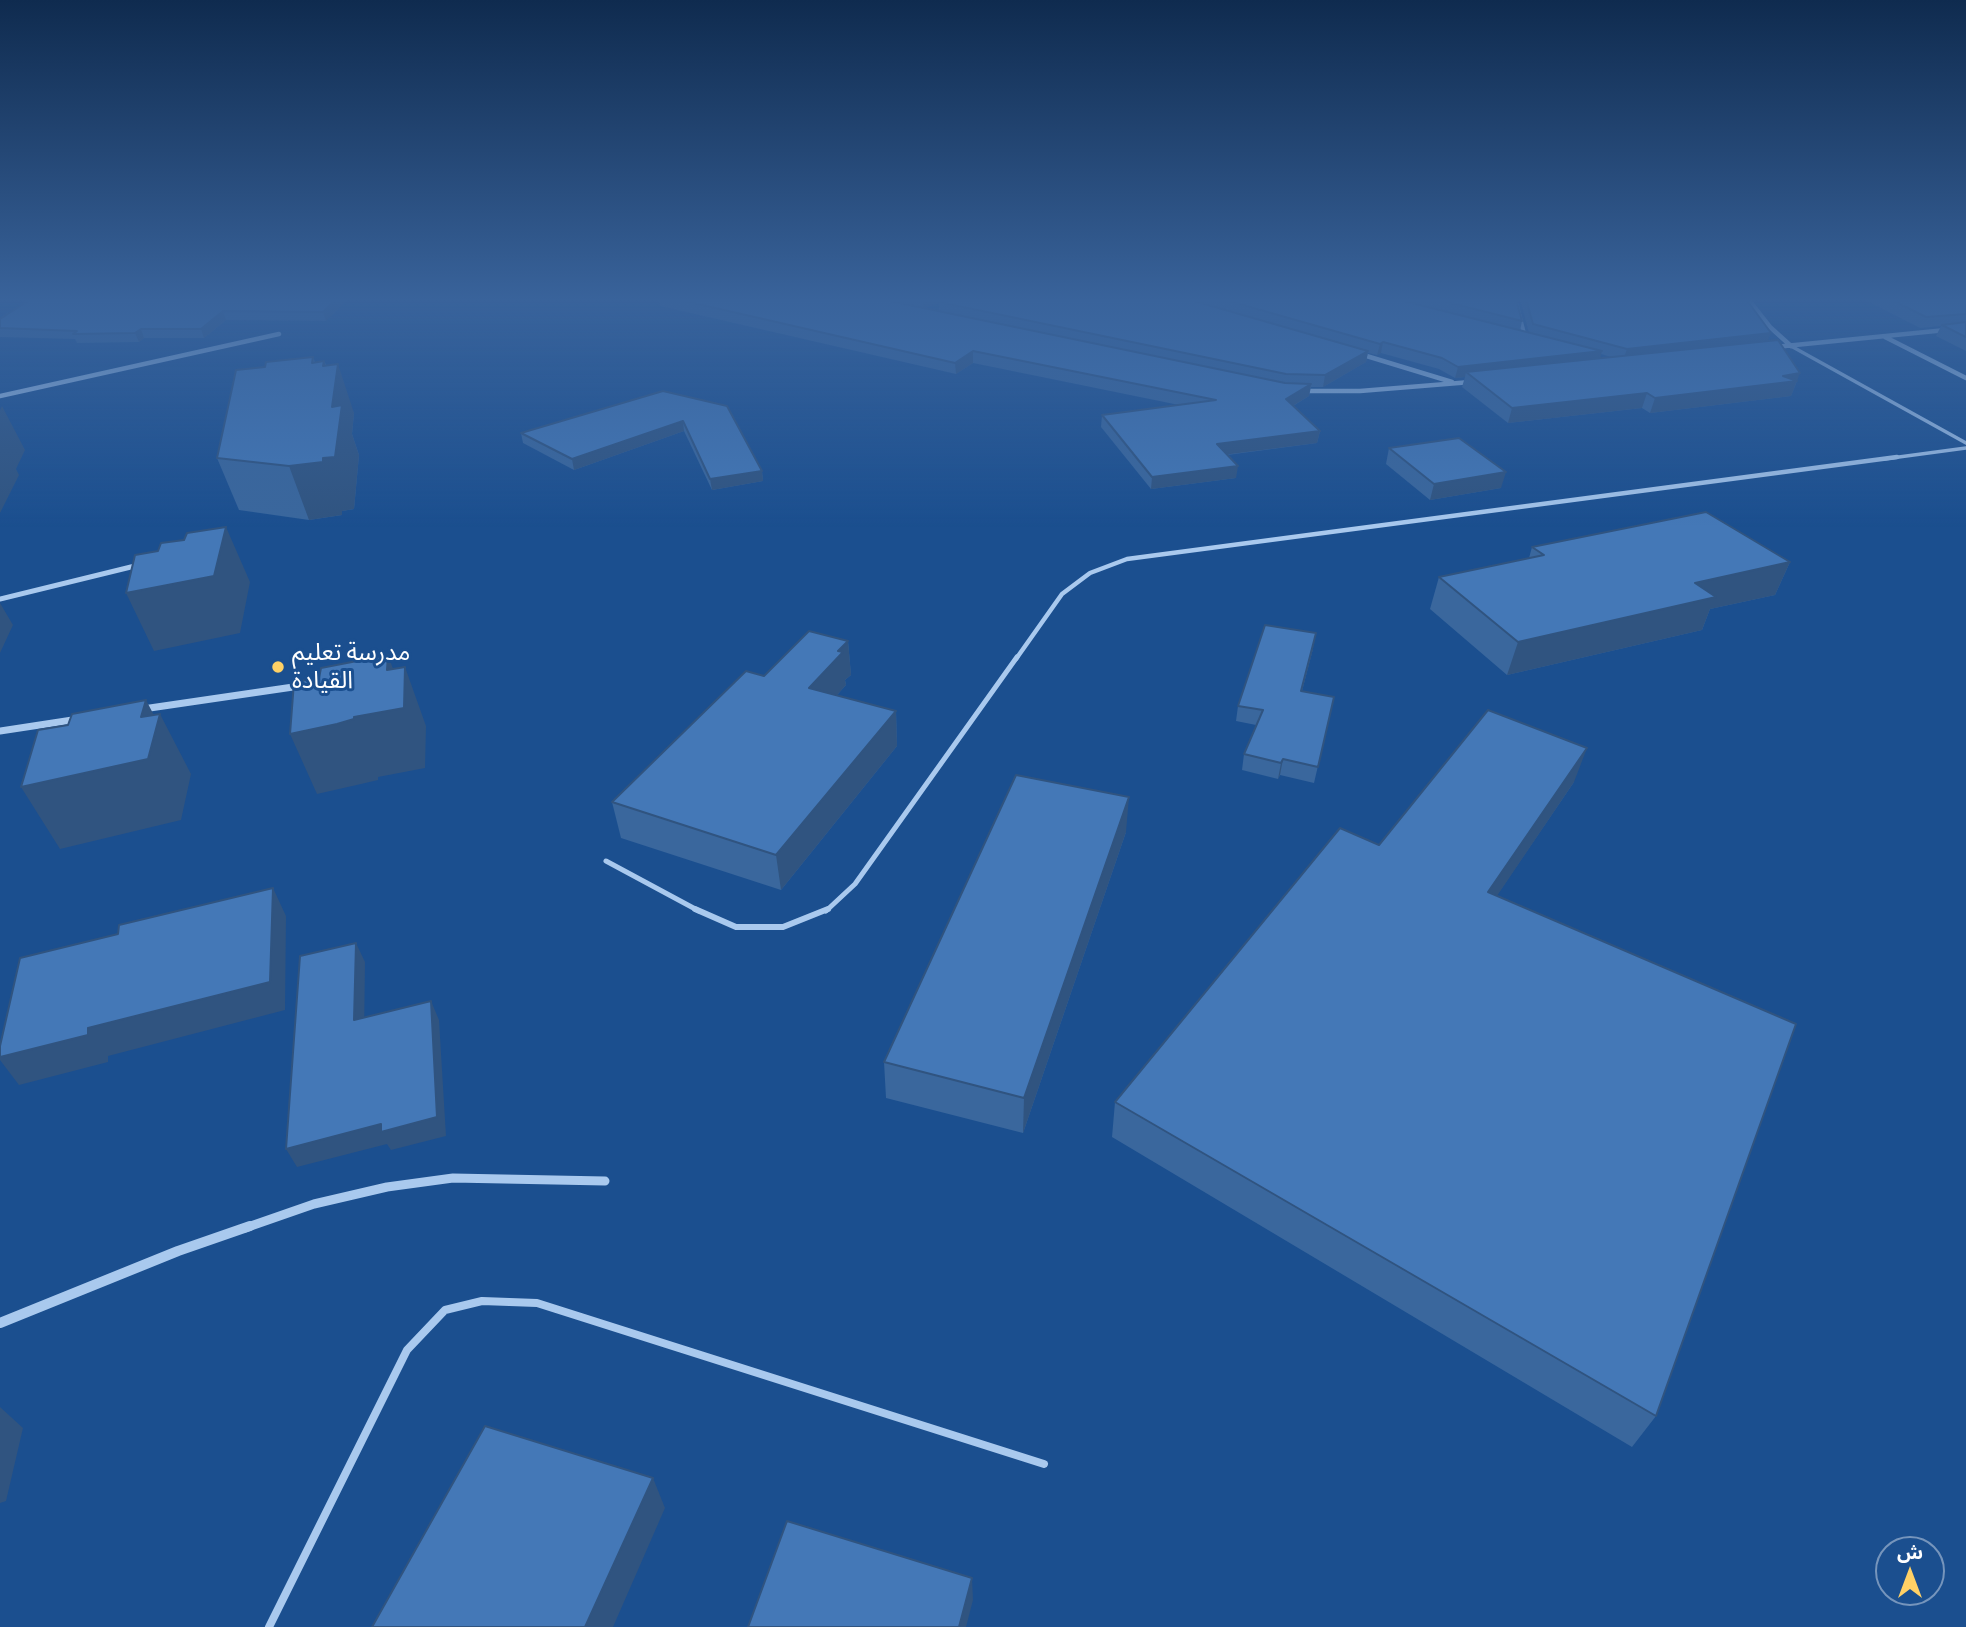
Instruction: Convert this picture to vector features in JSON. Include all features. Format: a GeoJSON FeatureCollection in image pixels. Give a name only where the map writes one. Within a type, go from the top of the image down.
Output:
{"type":"FeatureCollection","features":[{"type":"Feature","properties":{"kind":"street"},"geometry":{"type":"LineString","coordinates":[[0,396],[95,375]]}},
{"type":"Feature","properties":{"kind":"street"},"geometry":{"type":"LineString","coordinates":[[1429,375],[1456,383]]}},
{"type":"Feature","properties":{"kind":"street"},"geometry":{"type":"LineString","coordinates":[[1297,391],[1360,391],[1482,380]]}},
{"type":"Feature","properties":{"kind":"street"},"geometry":{"type":"LineString","coordinates":[[0,599],[144,563]]}},
{"type":"Feature","properties":{"kind":"street"},"geometry":{"type":"LineString","coordinates":[[135,710],[311,684]]}},
{"type":"Feature","properties":{"kind":"street"},"geometry":{"type":"LineString","coordinates":[[0,731],[95,716]]}},
{"type":"Feature","properties":{"kind":"street"},"geometry":{"type":"LineString","coordinates":[[0,1322],[190,1247],[314,1204],[387,1186],[453,1178],[604,1181]]}},
{"type":"Feature","properties":{"kind":"lane"},"geometry":{"type":"LineString","coordinates":[[1842,375],[1966,445]]}},
{"type":"Feature","properties":{"kind":"lane"},"geometry":{"type":"LineString","coordinates":[[606,861],[716,920],[736,927],[783,928],[827,911],[855,884],[1062,594],[1090,573],[1127,558],[1966,445]]}},
{"type":"Feature","properties":{"kind":"lane"},"geometry":{"type":"LineString","coordinates":[[270,1627],[407,1350],[445,1310],[482,1301],[537,1303],[1044,1464]]}},
{"type":"Feature","properties":{"kind":"building"},"geometry":{"type":"Polygon","coordinates":[[[235,375],[336,375],[332,407],[342,405],[335,457],[323,458],[323,462],[289,466],[217,458],[235,375]]]}},
{"type":"Feature","properties":{"kind":"building"},"geometry":{"type":"Polygon","coordinates":[[[1092,375],[1246,375],[1285,383],[1311,384],[1286,399],[1320,431],[1217,444],[1238,466],[1152,477],[1102,415],[1216,400],[1092,375]]]}},
{"type":"Feature","properties":{"kind":"building"},"geometry":{"type":"Polygon","coordinates":[[[1470,375],[1789,375],[1783,376],[1797,381],[1655,398],[1647,393],[1512,408],[1470,375]]]}},
{"type":"Feature","properties":{"kind":"building"},"geometry":{"type":"Polygon","coordinates":[[[663,391],[727,406],[762,471],[710,479],[683,421],[572,459],[521,433],[663,391]]]}},
{"type":"Feature","properties":{"kind":"building"},"geometry":{"type":"Polygon","coordinates":[[[1459,438],[1506,472],[1434,484],[1389,448],[1459,438]]]}},
{"type":"Feature","properties":{"kind":"building"},"geometry":{"type":"Polygon","coordinates":[[[1706,512],[1790,562],[1695,583],[1716,597],[1518,642],[1439,577],[1544,555],[1532,547],[1706,512]]]}},
{"type":"Feature","properties":{"kind":"building"},"geometry":{"type":"Polygon","coordinates":[[[226,527],[214,576],[126,593],[135,555],[158,551],[161,543],[184,540],[187,533],[226,527]]]}},
{"type":"Feature","properties":{"kind":"building"},"geometry":{"type":"Polygon","coordinates":[[[1265,625],[1316,633],[1301,691],[1334,697],[1318,767],[1283,759],[1281,763],[1244,754],[1263,710],[1238,706],[1265,625]]]}},
{"type":"Feature","properties":{"kind":"building"},"geometry":{"type":"Polygon","coordinates":[[[809,631],[848,641],[838,651],[843,652],[809,688],[896,711],[776,855],[612,802],[746,671],[764,676],[809,631]]]}},
{"type":"Feature","properties":{"kind":"building"},"geometry":{"type":"Polygon","coordinates":[[[388,655],[387,670],[405,667],[404,708],[354,717],[337,724],[290,734],[294,682],[319,678],[321,668],[388,655]]]}},
{"type":"Feature","properties":{"kind":"building"},"geometry":{"type":"Polygon","coordinates":[[[146,700],[141,717],[160,714],[148,759],[21,787],[38,730],[68,725],[72,714],[146,700]]]}},
{"type":"Feature","properties":{"kind":"building"},"geometry":{"type":"Polygon","coordinates":[[[1488,710],[1587,748],[1488,892],[1796,1024],[1656,1416],[1115,1102],[1340,828],[1379,845],[1488,710]]]}},
{"type":"Feature","properties":{"kind":"building"},"geometry":{"type":"Polygon","coordinates":[[[1016,775],[1129,797],[1024,1098],[884,1062],[1016,775]]]}},
{"type":"Feature","properties":{"kind":"building"},"geometry":{"type":"Polygon","coordinates":[[[273,888],[270,982],[88,1028],[88,1035],[0,1057],[0,1046],[20,958],[118,934],[119,925],[273,888]]]}},
{"type":"Feature","properties":{"kind":"building"},"geometry":{"type":"Polygon","coordinates":[[[356,943],[354,1020],[431,1001],[437,1117],[381,1132],[381,1124],[286,1149],[300,956],[356,943]]]}},
{"type":"Feature","properties":{"kind":"building"},"geometry":{"type":"Polygon","coordinates":[[[485,1426],[653,1478],[585,1627],[372,1627],[485,1426]]]}},
{"type":"Feature","properties":{"kind":"building"},"geometry":{"type":"Polygon","coordinates":[[[787,1521],[972,1578],[959,1627],[748,1627],[787,1521]]]}},
{"type":"Feature","properties":{"kind":"place","name":"مدرسة تعليم القيادة"},"geometry":{"type":"Point","coordinates":[278,667]}}]}
